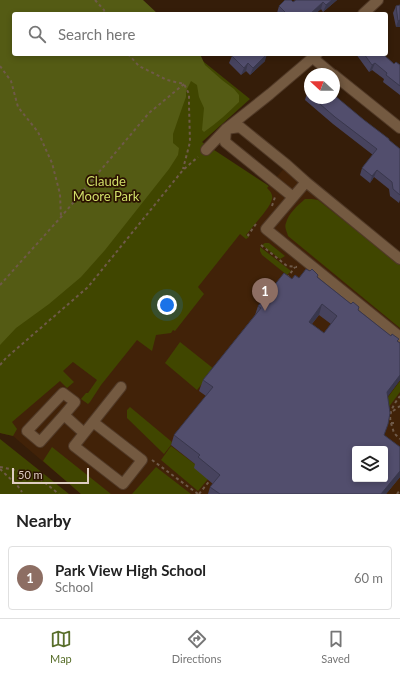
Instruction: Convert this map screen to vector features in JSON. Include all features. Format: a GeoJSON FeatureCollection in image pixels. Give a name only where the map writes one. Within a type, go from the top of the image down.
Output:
{"type":"FeatureCollection","features":[{"type":"Feature","properties":{"kind":"street"},"geometry":{"type":"LineString","coordinates":[[364,12],[378,0]]}},
{"type":"Feature","properties":{"kind":"street"},"geometry":{"type":"LineString","coordinates":[[206,150],[226,129],[315,56],[326,68]]}},
{"type":"Feature","properties":{"kind":"street"},"geometry":{"type":"LineString","coordinates":[[340,81],[400,128]]}},
{"type":"Feature","properties":{"kind":"street"},"geometry":{"type":"LineString","coordinates":[[226,129],[240,127],[400,259]]}},
{"type":"Feature","properties":{"kind":"street"},"geometry":{"type":"LineString","coordinates":[[226,129],[225,142],[293,197]]}},
{"type":"Feature","properties":{"kind":"street"},"geometry":{"type":"LineString","coordinates":[[306,182],[266,230],[400,337]]}},
{"type":"Feature","properties":{"kind":"street"},"geometry":{"type":"LineString","coordinates":[[94,422],[142,460],[123,484],[74,446],[121,387]]}},
{"type":"Feature","properties":{"kind":"street"},"geometry":{"type":"LineString","coordinates":[[63,393],[75,402],[64,415],[40,442],[26,431],[63,393]]}},
{"type":"Feature","properties":{"kind":"street"},"geometry":{"type":"LineString","coordinates":[[64,415],[84,433]]}},
{"type":"Feature","properties":{"kind":"path"},"geometry":{"type":"LineString","coordinates":[[95,0],[104,12]]}},
{"type":"Feature","properties":{"kind":"path"},"geometry":{"type":"LineString","coordinates":[[130,56],[139,66],[167,80],[184,84]]}},
{"type":"Feature","properties":{"kind":"path"},"geometry":{"type":"LineString","coordinates":[[0,66],[11,81],[18,107],[38,132],[52,163],[60,194],[61,218]]}},
{"type":"Feature","properties":{"kind":"path"},"geometry":{"type":"LineString","coordinates":[[183,170],[190,142],[188,105],[189,94],[184,84]]}},
{"type":"Feature","properties":{"kind":"path"},"geometry":{"type":"LineString","coordinates":[[0,285],[61,218],[150,113],[184,84]]}},
{"type":"Feature","properties":{"kind":"path"},"geometry":{"type":"LineString","coordinates":[[0,365],[6,358],[88,287],[183,170],[206,150]]}},
{"type":"Feature","properties":{"kind":"path"},"geometry":{"type":"LineString","coordinates":[[268,211],[275,197],[272,192]]}},
{"type":"Feature","properties":{"kind":"path"},"geometry":{"type":"LineString","coordinates":[[249,236],[248,234],[258,223]]}},
{"type":"Feature","properties":{"kind":"path"},"geometry":{"type":"LineString","coordinates":[[261,245],[287,266]]}},
{"type":"Feature","properties":{"kind":"path"},"geometry":{"type":"LineString","coordinates":[[284,282],[296,267]]}},
{"type":"Feature","properties":{"kind":"path"},"geometry":{"type":"LineString","coordinates":[[400,396],[394,404],[390,420],[394,433],[400,439]]}},
{"type":"Feature","properties":{"kind":"path"},"geometry":{"type":"LineString","coordinates":[[392,411],[400,406]]}},
{"type":"Feature","properties":{"kind":"path"},"geometry":{"type":"LineString","coordinates":[[386,423],[392,423]]}},
{"type":"Feature","properties":{"kind":"path"},"geometry":{"type":"LineString","coordinates":[[152,460],[199,494],[212,479]]}},
{"type":"Feature","properties":{"kind":"path"},"geometry":{"type":"LineString","coordinates":[[0,468],[22,492]]}},
{"type":"Feature","properties":{"kind":"path"},"geometry":{"type":"LineString","coordinates":[[0,468],[25,472],[39,478],[59,494]]}},
{"type":"Feature","properties":{"kind":"path"},"geometry":{"type":"LineString","coordinates":[[397,494],[400,490]]}},
{"type":"Feature","properties":{"kind":"shaded area"},"geometry":{"type":"Polygon","coordinates":[[[287,165],[400,259],[400,494],[81,494],[13,436],[0,433],[0,423],[73,362],[269,186],[287,165]]]}},
{"type":"Feature","properties":{"kind":"green space","name":"Claude Moore Park"},"geometry":{"type":"Polygon","coordinates":[[[0,0],[12,12],[12,56],[196,56],[250,99],[202,142],[269,186],[267,188],[272,197],[271,203],[246,235],[249,237],[246,239],[240,234],[198,287],[204,294],[175,331],[173,330],[171,333],[156,335],[152,351],[137,340],[101,385],[88,404],[81,399],[86,393],[88,393],[97,380],[73,362],[63,371],[74,382],[67,388],[60,381],[12,422],[17,429],[13,436],[0,433],[0,0]]]}},
{"type":"Feature","properties":{"kind":"green space","name":"Claude Moore Park"},"geometry":{"type":"Polygon","coordinates":[[[0,0],[143,0],[156,12],[12,12],[12,56],[201,56],[205,65],[239,95],[239,102],[204,132],[202,130],[204,108],[199,97],[197,85],[191,81],[186,91],[186,97],[173,134],[173,143],[179,148],[178,155],[169,169],[105,250],[81,277],[49,304],[16,328],[0,345],[0,0]]]}},
{"type":"Feature","properties":{"kind":"green space"},"geometry":{"type":"Polygon","coordinates":[[[305,199],[318,200],[400,265],[400,328],[288,236],[285,226],[287,220],[305,199]]]}},
{"type":"Feature","properties":{"kind":"green space"},"geometry":{"type":"Polygon","coordinates":[[[269,243],[285,256],[280,259],[262,245],[269,243]]]}},
{"type":"Feature","properties":{"kind":"green space"},"geometry":{"type":"Polygon","coordinates":[[[260,247],[291,271],[287,275],[262,255],[260,247]]]}},
{"type":"Feature","properties":{"kind":"green space"},"geometry":{"type":"Polygon","coordinates":[[[180,342],[214,369],[197,390],[165,363],[180,342]]]}},
{"type":"Feature","properties":{"kind":"green space"},"geometry":{"type":"Polygon","coordinates":[[[400,381],[400,392],[388,408],[382,405],[400,381]]]}},
{"type":"Feature","properties":{"kind":"green space"},"geometry":{"type":"Polygon","coordinates":[[[130,407],[172,442],[164,454],[127,418],[127,410],[130,407]]]}},
{"type":"Feature","properties":{"kind":"green space"},"geometry":{"type":"Polygon","coordinates":[[[0,439],[69,494],[0,494],[0,439]]]}},
{"type":"Feature","properties":{"kind":"green space"},"geometry":{"type":"Polygon","coordinates":[[[171,446],[196,465],[208,479],[198,491],[161,460],[171,446]]]}},
{"type":"Feature","properties":{"kind":"green space"},"geometry":{"type":"Polygon","coordinates":[[[52,447],[111,494],[81,494],[43,461],[52,447]]]}},
{"type":"Feature","properties":{"kind":"green space"},"geometry":{"type":"Polygon","coordinates":[[[156,467],[191,494],[132,494],[156,467]]]}},
{"type":"Feature","properties":{"kind":"building"},"geometry":{"type":"Polygon","coordinates":[[[285,0],[291,0],[293,2],[296,0],[332,0],[326,5],[323,2],[312,12],[285,12],[279,6],[285,0]]]}},
{"type":"Feature","properties":{"kind":"building"},"geometry":{"type":"Polygon","coordinates":[[[400,5],[400,20],[398,21],[396,6],[400,5]]]}},
{"type":"Feature","properties":{"kind":"building"},"geometry":{"type":"Polygon","coordinates":[[[232,56],[265,56],[253,68],[248,63],[244,68],[232,56]]]}},
{"type":"Feature","properties":{"kind":"building"},"geometry":{"type":"Polygon","coordinates":[[[365,56],[385,56],[394,64],[396,62],[400,65],[400,86],[386,75],[387,73],[375,63],[372,65],[365,56]]]}},
{"type":"Feature","properties":{"kind":"building"},"geometry":{"type":"Polygon","coordinates":[[[340,100],[400,149],[400,195],[393,189],[392,182],[377,170],[372,176],[362,168],[377,149],[320,104],[340,104],[340,100]]]}},
{"type":"Feature","properties":{"kind":"building"},"geometry":{"type":"Polygon","coordinates":[[[306,269],[310,271],[312,269],[318,275],[317,277],[351,304],[353,302],[359,307],[358,310],[391,336],[392,334],[399,339],[397,341],[400,343],[400,375],[387,392],[390,413],[384,435],[400,447],[400,471],[381,494],[220,494],[210,487],[220,475],[198,457],[200,455],[174,435],[213,387],[203,380],[261,308],[258,306],[284,273],[292,279],[295,275],[299,278],[306,269]],[[322,304],[309,322],[324,333],[337,316],[322,304]]]}},
{"type":"Feature","properties":{"kind":"place","name":"Park View High School"},"geometry":{"type":"Point","coordinates":[265,311]}}]}
